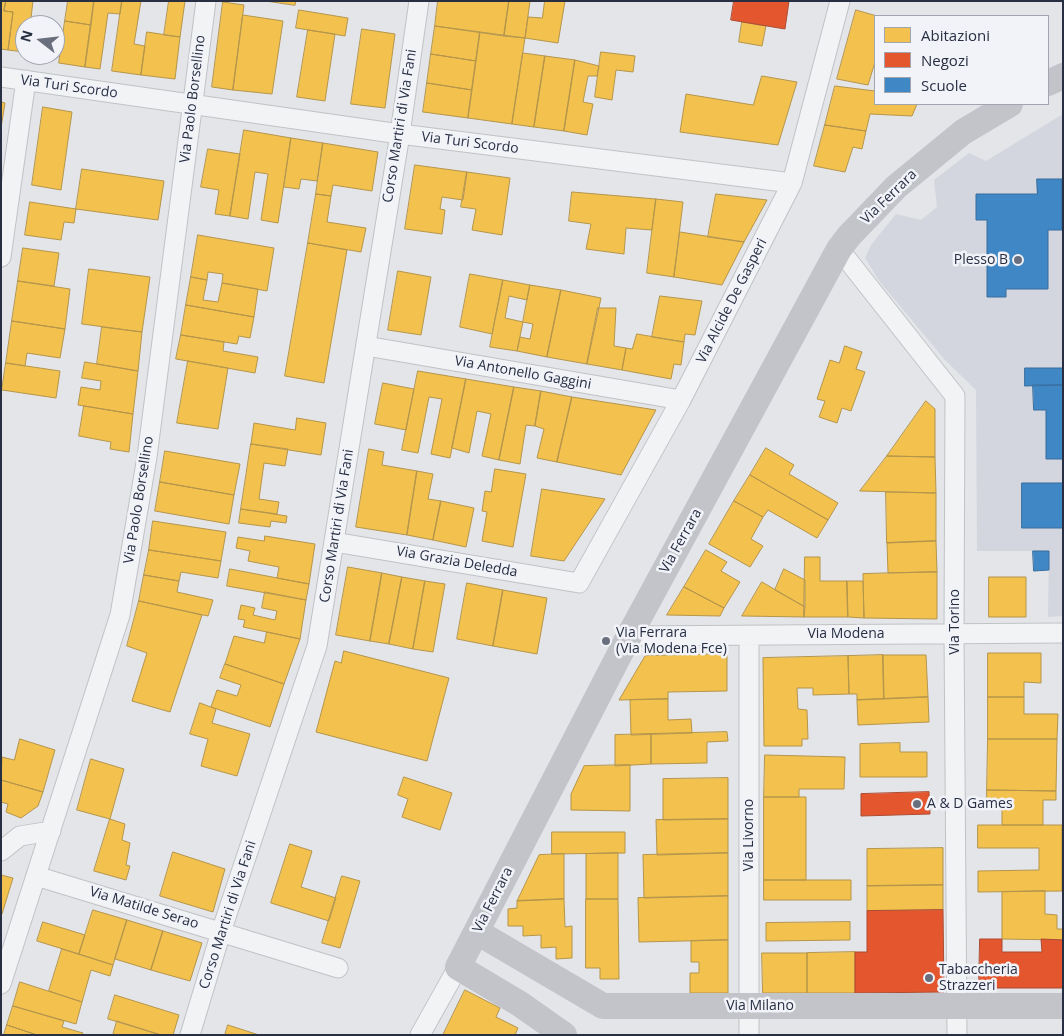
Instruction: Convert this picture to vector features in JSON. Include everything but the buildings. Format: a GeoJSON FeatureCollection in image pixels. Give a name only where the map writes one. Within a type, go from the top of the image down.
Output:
{"type":"FeatureCollection","features":[{"type":"Feature","properties":{"kind":"street","name":"Via Paolo Borsellino"},"geometry":{"type":"LineString","coordinates":[[1,984],[120,615],[147,457],[206,1]]}},
{"type":"Feature","properties":{"kind":"street","name":"Corso Martiri di Via Fani"},"geometry":{"type":"LineString","coordinates":[[190,1035],[221,932],[317,646],[400,134],[419,1]]}},
{"type":"Feature","properties":{"kind":"street","name":"Via Alcide De Gasperi"},"geometry":{"type":"LineString","coordinates":[[579,583],[681,400],[792,183],[840,1]]}},
{"type":"Feature","properties":{"kind":"street"},"geometry":{"type":"LineString","coordinates":[[1049,83],[1063,76]]}},
{"type":"Feature","properties":{"kind":"street","name":"Via Turi Scordo"},"geometry":{"type":"LineString","coordinates":[[1,77],[400,134],[792,183]]}},
{"type":"Feature","properties":{"kind":"street"},"geometry":{"type":"LineString","coordinates":[[1,257],[26,80]]}},
{"type":"Feature","properties":{"kind":"street","name":"Via Ferrara"},"geometry":{"type":"LineString","coordinates":[[420,1035],[477,932],[629,636],[839,249],[896,187],[963,132],[1008,105]]}},
{"type":"Feature","properties":{"kind":"street","name":"Via Torino"},"geometry":{"type":"LineString","coordinates":[[839,249],[956,396],[954,634],[958,1035]]}},
{"type":"Feature","properties":{"kind":"street","name":"Via Antonello Gaggini"},"geometry":{"type":"LineString","coordinates":[[366,346],[681,400]]}},
{"type":"Feature","properties":{"kind":"street","name":"Via Grazia Deledda"},"geometry":{"type":"LineString","coordinates":[[334,542],[579,583]]}},
{"type":"Feature","properties":{"kind":"street","name":"Via Modena"},"geometry":{"type":"LineString","coordinates":[[629,636],[1063,633]]}},
{"type":"Feature","properties":{"kind":"street","name":"Via Livorno"},"geometry":{"type":"LineString","coordinates":[[749,635],[749,1035]]}},
{"type":"Feature","properties":{"kind":"street"},"geometry":{"type":"LineString","coordinates":[[1,851],[20,836],[51,831]]}},
{"type":"Feature","properties":{"kind":"street","name":"Via Matilde Serao"},"geometry":{"type":"LineString","coordinates":[[36,876],[338,968]]}},
{"type":"Feature","properties":{"kind":"street","name":"Via Milano"},"geometry":{"type":"LineString","coordinates":[[477,932],[604,1006],[1063,1006]]}},
{"type":"Feature","properties":{"kind":"street"},"geometry":{"type":"LineString","coordinates":[[458,967],[520,1004],[564,1035]]}},
{"type":"Feature","properties":{"kind":"shaded area"},"geometry":{"type":"Polygon","coordinates":[[[1063,114],[1063,616],[1048,617],[1049,551],[977,551],[976,390],[945,360],[880,282],[865,258],[871,245],[896,214],[921,220],[937,207],[934,180],[969,153],[986,161],[1063,114]]]}},
{"type":"Feature","properties":{"kind":"place","name":"Plesso B"},"geometry":{"type":"Point","coordinates":[1018,260]}},
{"type":"Feature","properties":{"kind":"place","name":"Via Ferrara (Via Modena Fce)"},"geometry":{"type":"Point","coordinates":[606,641]}},
{"type":"Feature","properties":{"kind":"place","name":"A & D Games"},"geometry":{"type":"Point","coordinates":[917,804]}},
{"type":"Feature","properties":{"kind":"place","name":"Tabaccheria Strazzeri"},"geometry":{"type":"Point","coordinates":[929,978]}}]}
